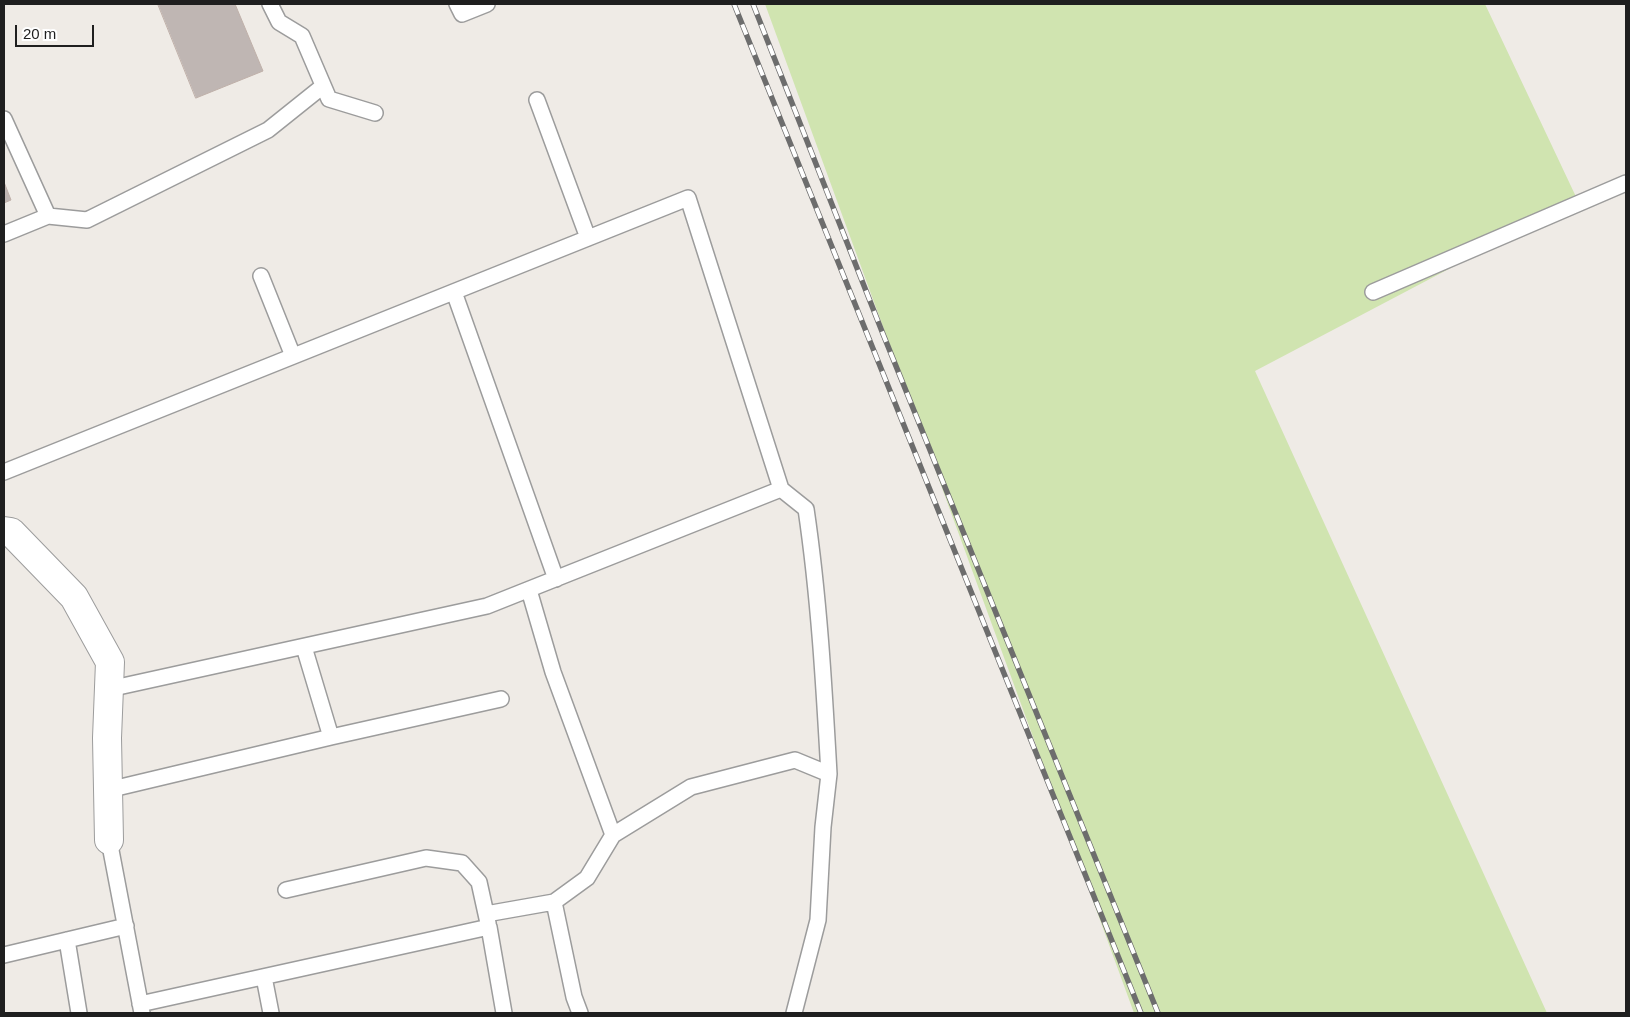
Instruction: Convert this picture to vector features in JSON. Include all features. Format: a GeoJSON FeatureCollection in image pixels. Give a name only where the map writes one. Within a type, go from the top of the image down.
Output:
{"type":"FeatureCollection","features":[{"type":"Feature","properties":{"kind":"street"},"geometry":{"type":"LineString","coordinates":[[4,531],[11,532],[74,597],[110,662],[107,738],[109,840]]}},
{"type":"Feature","properties":{"kind":"lane"},"geometry":{"type":"LineString","coordinates":[[270,4],[279,22],[302,36],[329,99],[375,113]]}},
{"type":"Feature","properties":{"kind":"lane"},"geometry":{"type":"LineString","coordinates":[[457,4],[462,14],[487,4]]}},
{"type":"Feature","properties":{"kind":"lane"},"geometry":{"type":"LineString","coordinates":[[4,234],[48,216],[87,220],[268,130],[323,86]]}},
{"type":"Feature","properties":{"kind":"lane"},"geometry":{"type":"LineString","coordinates":[[537,100],[588,238]]}},
{"type":"Feature","properties":{"kind":"lane"},"geometry":{"type":"LineString","coordinates":[[4,120],[48,216]]}},
{"type":"Feature","properties":{"kind":"lane"},"geometry":{"type":"LineString","coordinates":[[1374,292],[1626,183]]}},
{"type":"Feature","properties":{"kind":"lane"},"geometry":{"type":"LineString","coordinates":[[4,472],[688,198],[781,489],[806,509],[814,561],[829,774],[818,920],[794,1013]]}},
{"type":"Feature","properties":{"kind":"lane"},"geometry":{"type":"LineString","coordinates":[[261,276],[293,356]]}},
{"type":"Feature","properties":{"kind":"lane"},"geometry":{"type":"LineString","coordinates":[[454,292],[556,579]]}},
{"type":"Feature","properties":{"kind":"lane"},"geometry":{"type":"LineString","coordinates":[[109,689],[487,606],[781,489]]}},
{"type":"Feature","properties":{"kind":"lane"},"geometry":{"type":"LineString","coordinates":[[530,590],[553,672],[613,835]]}},
{"type":"Feature","properties":{"kind":"lane"},"geometry":{"type":"LineString","coordinates":[[304,647],[331,737]]}},
{"type":"Feature","properties":{"kind":"lane"},"geometry":{"type":"LineString","coordinates":[[108,790],[331,737],[501,700]]}},
{"type":"Feature","properties":{"kind":"lane"},"geometry":{"type":"LineString","coordinates":[[109,840],[141,1009],[488,921],[554,902],[587,878],[613,835],[691,787],[795,760],[829,774]]}},
{"type":"Feature","properties":{"kind":"lane"},"geometry":{"type":"LineString","coordinates":[[286,890],[426,858],[462,863],[480,882],[504,1013]]}},
{"type":"Feature","properties":{"kind":"lane"},"geometry":{"type":"LineString","coordinates":[[554,902],[574,997],[580,1013]]}},
{"type":"Feature","properties":{"kind":"lane"},"geometry":{"type":"LineString","coordinates":[[4,955],[126,926]]}},
{"type":"Feature","properties":{"kind":"lane"},"geometry":{"type":"LineString","coordinates":[[67,940],[79,1013]]}},
{"type":"Feature","properties":{"kind":"lane"},"geometry":{"type":"LineString","coordinates":[[264,977],[271,1013]]}},
{"type":"Feature","properties":{"kind":"green space"},"geometry":{"type":"Polygon","coordinates":[[[765,4],[1485,4],[1578,201],[1255,371],[1547,1013],[1134,1013],[765,4]]]}},
{"type":"Feature","properties":{"kind":"building"},"geometry":{"type":"Polygon","coordinates":[[[158,4],[235,4],[263,71],[196,98],[158,4]]]}},
{"type":"Feature","properties":{"kind":"building"},"geometry":{"type":"Polygon","coordinates":[[[4,182],[11,200],[4,203],[4,182]]]}},
{"type":"Feature","properties":{"kind":"railway"},"geometry":{"type":"LineString","coordinates":[[734,4],[1141,1013]]}},
{"type":"Feature","properties":{"kind":"railway"},"geometry":{"type":"LineString","coordinates":[[753,4],[883,334],[1158,1013]]}}]}
